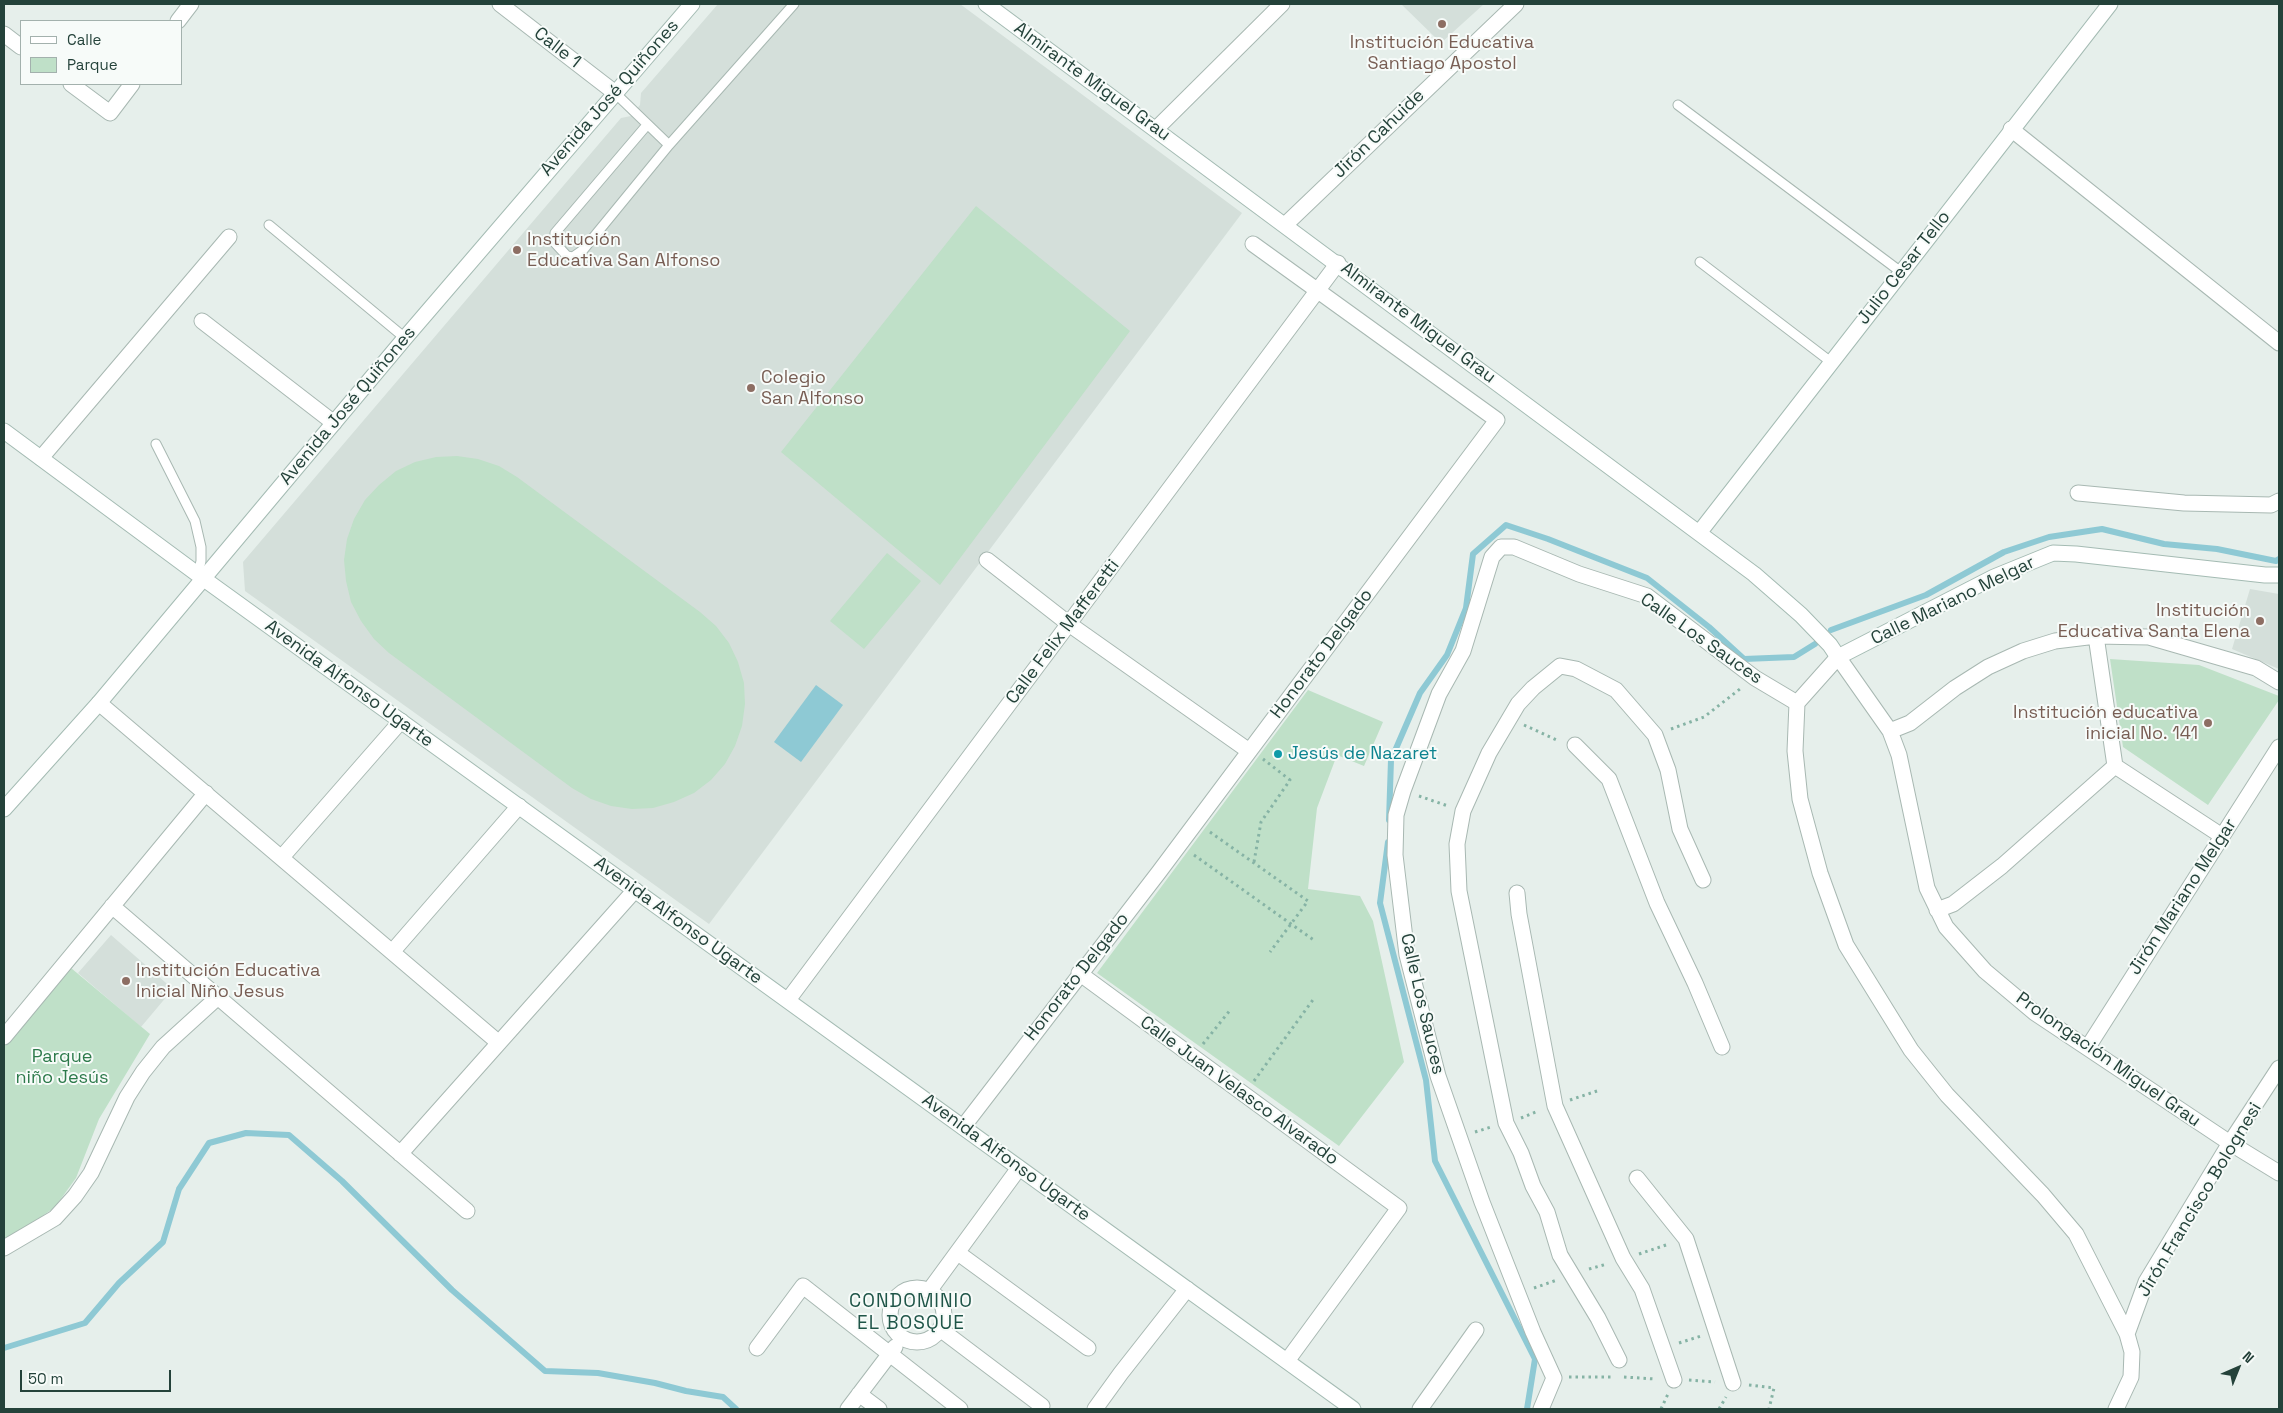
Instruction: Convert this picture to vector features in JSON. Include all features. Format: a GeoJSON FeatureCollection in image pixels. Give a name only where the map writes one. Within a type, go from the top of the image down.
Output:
{"type":"FeatureCollection","features":[{"type":"Feature","properties":{"kind":"street"},"geometry":{"type":"LineString","coordinates":[[179,20],[191,4]]}},
{"type":"Feature","properties":{"kind":"street","name":"Calle 1"},"geometry":{"type":"LineString","coordinates":[[500,4],[614,92]]}},
{"type":"Feature","properties":{"kind":"street","name":"Avenida José Quiñones"},"geometry":{"type":"LineString","coordinates":[[4,809],[99,703],[201,576],[334,423],[614,92],[692,4]]}},
{"type":"Feature","properties":{"kind":"street"},"geometry":{"type":"LineString","coordinates":[[1156,129],[1282,4]]}},
{"type":"Feature","properties":{"kind":"street","name":"Jirón Cahuide"},"geometry":{"type":"LineString","coordinates":[[1286,224],[1516,4]]}},
{"type":"Feature","properties":{"kind":"street","name":"Julio Cesar Tello"},"geometry":{"type":"LineString","coordinates":[[1699,533],[2110,4]]}},
{"type":"Feature","properties":{"kind":"street","name":"Almirante Miguel Grau"},"geometry":{"type":"LineString","coordinates":[[988,5],[1286,224],[1754,574],[1794,609],[1830,645],[1890,731]]}},
{"type":"Feature","properties":{"kind":"street"},"geometry":{"type":"LineString","coordinates":[[4,34],[20,46]]}},
{"type":"Feature","properties":{"kind":"street"},"geometry":{"type":"LineString","coordinates":[[72,85],[110,113],[131,85]]}},
{"type":"Feature","properties":{"kind":"street"},"geometry":{"type":"LineString","coordinates":[[2011,129],[2279,343]]}},
{"type":"Feature","properties":{"kind":"street"},"geometry":{"type":"LineString","coordinates":[[41,458],[229,237]]}},
{"type":"Feature","properties":{"kind":"street","name":"Honorato Delgado"},"geometry":{"type":"LineString","coordinates":[[963,1127],[1080,973],[1256,755],[1497,420],[1253,244]]}},
{"type":"Feature","properties":{"kind":"street","name":"Calle Felix Mafferetti"},"geometry":{"type":"LineString","coordinates":[[788,1000],[1338,263]]}},
{"type":"Feature","properties":{"kind":"street"},"geometry":{"type":"LineString","coordinates":[[202,322],[334,423]]}},
{"type":"Feature","properties":{"kind":"street","name":"Avenida Alfonso Ugarte"},"geometry":{"type":"LineString","coordinates":[[4,431],[518,806],[1352,1409]]}},
{"type":"Feature","properties":{"kind":"street"},"geometry":{"type":"LineString","coordinates":[[2078,493],[2184,504],[2271,505],[2279,501]]}},
{"type":"Feature","properties":{"kind":"street","name":"Calle Los Sauces"},"geometry":{"type":"LineString","coordinates":[[1541,1409],[1554,1378],[1518,1293],[1438,1076],[1407,955],[1396,855],[1396,815],[1403,791],[1439,694],[1463,652],[1492,557],[1501,548],[1514,547],[1579,574],[1647,596],[1755,678],[1797,703]]}},
{"type":"Feature","properties":{"kind":"street","name":"Calle Mariano Melgar"},"geometry":{"type":"LineString","coordinates":[[1838,657],[1994,577],[2053,553],[2279,575]]}},
{"type":"Feature","properties":{"kind":"street"},"geometry":{"type":"LineString","coordinates":[[987,560],[1069,624],[1256,755]]}},
{"type":"Feature","properties":{"kind":"street"},"geometry":{"type":"LineString","coordinates":[[1890,731],[1910,723],[1955,688],[1988,668],[2023,651],[2055,641],[2096,636],[2149,637],[2256,668],[2279,682]]}},
{"type":"Feature","properties":{"kind":"street"},"geometry":{"type":"LineString","coordinates":[[2096,636],[2115,766],[2222,836]]}},
{"type":"Feature","properties":{"kind":"street"},"geometry":{"type":"LineString","coordinates":[[1838,657],[1797,703],[1795,751],[1800,800],[1820,872],[1846,945],[1911,1050],[1947,1095],[2043,1195],[2076,1234],[2127,1334],[2132,1352],[2131,1377],[2116,1409]]}},
{"type":"Feature","properties":{"kind":"street"},"geometry":{"type":"LineString","coordinates":[[1619,1360],[1598,1318],[1560,1255],[1547,1212],[1506,1123],[1459,891],[1457,844],[1463,811],[1489,753],[1510,717],[1533,688],[1560,666],[1576,670],[1616,690],[1654,735],[1668,770],[1680,828],[1703,880]]}},
{"type":"Feature","properties":{"kind":"street"},"geometry":{"type":"LineString","coordinates":[[99,703],[499,1043]]}},
{"type":"Feature","properties":{"kind":"street"},"geometry":{"type":"LineString","coordinates":[[282,857],[401,721]]}},
{"type":"Feature","properties":{"kind":"street","name":"Prolongación Miguel Grau"},"geometry":{"type":"LineString","coordinates":[[1890,731],[1900,756],[1927,888],[1946,927],[1985,971],[2035,1012],[2230,1143],[2279,1173]]}},
{"type":"Feature","properties":{"kind":"street"},"geometry":{"type":"LineString","coordinates":[[1575,745],[1608,778],[1657,903],[1695,982],[1722,1047]]}},
{"type":"Feature","properties":{"kind":"street","name":"Jirón Mariano Melgar"},"geometry":{"type":"LineString","coordinates":[[2088,1047],[2279,747]]}},
{"type":"Feature","properties":{"kind":"street"},"geometry":{"type":"LineString","coordinates":[[1938,910],[1953,904],[2002,866],[2115,766]]}},
{"type":"Feature","properties":{"kind":"street"},"geometry":{"type":"LineString","coordinates":[[4,1037],[206,794]]}},
{"type":"Feature","properties":{"kind":"street"},"geometry":{"type":"LineString","coordinates":[[392,952],[518,806]]}},
{"type":"Feature","properties":{"kind":"street"},"geometry":{"type":"LineString","coordinates":[[400,1154],[635,890]]}},
{"type":"Feature","properties":{"kind":"street"},"geometry":{"type":"LineString","coordinates":[[1517,893],[1518,914],[1555,1106],[1624,1258],[1642,1289],[1674,1380]]}},
{"type":"Feature","properties":{"kind":"street"},"geometry":{"type":"LineString","coordinates":[[112,906],[467,1211]]}},
{"type":"Feature","properties":{"kind":"street","name":"Calle Juan Velasco Alvarado"},"geometry":{"type":"LineString","coordinates":[[1080,973],[1399,1208],[1287,1361]]}},
{"type":"Feature","properties":{"kind":"street"},"geometry":{"type":"LineString","coordinates":[[4,1248],[54,1218],[75,1196],[91,1173],[127,1097],[143,1072],[163,1047],[218,998]]}},
{"type":"Feature","properties":{"kind":"street","name":"Jirón Francisco Bolognesi"},"geometry":{"type":"LineString","coordinates":[[2127,1334],[2146,1282],[2230,1143],[2279,1068]]}},
{"type":"Feature","properties":{"kind":"street"},"geometry":{"type":"LineString","coordinates":[[929,1291],[1020,1168]]}},
{"type":"Feature","properties":{"kind":"street"},"geometry":{"type":"LineString","coordinates":[[1638,1178],[1686,1239],[1733,1383]]}},
{"type":"Feature","properties":{"kind":"street"},"geometry":{"type":"LineString","coordinates":[[958,1253],[1088,1348]]}},
{"type":"Feature","properties":{"kind":"street"},"geometry":{"type":"LineString","coordinates":[[756,1348],[803,1286],[960,1409]]}},
{"type":"Feature","properties":{"kind":"street"},"geometry":{"type":"LineString","coordinates":[[911,1288],[929,1291],[936,1296],[944,1312],[940,1329],[927,1340],[909,1342],[902,1338],[890,1323],[891,1305],[896,1297],[911,1288]]}},
{"type":"Feature","properties":{"kind":"street"},"geometry":{"type":"LineString","coordinates":[[1095,1409],[1120,1373],[1187,1289]]}},
{"type":"Feature","properties":{"kind":"street"},"geometry":{"type":"LineString","coordinates":[[940,1329],[1042,1406]]}},
{"type":"Feature","properties":{"kind":"street"},"geometry":{"type":"LineString","coordinates":[[1420,1409],[1476,1330]]}},
{"type":"Feature","properties":{"kind":"street"},"geometry":{"type":"LineString","coordinates":[[848,1409],[902,1338]]}},
{"type":"Feature","properties":{"kind":"street"},"geometry":{"type":"LineString","coordinates":[[859,1394],[879,1409]]}},
{"type":"Feature","properties":{"kind":"lane"},"geometry":{"type":"LineString","coordinates":[[647,125],[561,224],[555,238],[562,252],[572,257],[582,250],[669,145],[794,4]]}},
{"type":"Feature","properties":{"kind":"lane"},"geometry":{"type":"LineString","coordinates":[[614,92],[669,145]]}},
{"type":"Feature","properties":{"kind":"lane"},"geometry":{"type":"LineString","coordinates":[[1678,105],[1901,272]]}},
{"type":"Feature","properties":{"kind":"lane"},"geometry":{"type":"LineString","coordinates":[[269,225],[405,338]]}},
{"type":"Feature","properties":{"kind":"lane"},"geometry":{"type":"LineString","coordinates":[[1700,262],[1831,362]]}},
{"type":"Feature","properties":{"kind":"lane"},"geometry":{"type":"LineString","coordinates":[[156,444],[195,521],[201,547],[201,576]]}},
{"type":"Feature","properties":{"kind":"path"},"geometry":{"type":"LineString","coordinates":[[1654,735],[1704,717],[1755,678]]}},
{"type":"Feature","properties":{"kind":"path"},"geometry":{"type":"LineString","coordinates":[[1510,717],[1550,739],[1575,745]]}},
{"type":"Feature","properties":{"kind":"path"},"geometry":{"type":"LineString","coordinates":[[1254,862],[1261,822],[1290,780],[1256,755]]}},
{"type":"Feature","properties":{"kind":"path"},"geometry":{"type":"LineString","coordinates":[[1403,791],[1463,811]]}},
{"type":"Feature","properties":{"kind":"path"},"geometry":{"type":"LineString","coordinates":[[1210,832],[1308,901],[1270,952]]}},
{"type":"Feature","properties":{"kind":"path"},"geometry":{"type":"LineString","coordinates":[[1193,854],[1316,941]]}},
{"type":"Feature","properties":{"kind":"path"},"geometry":{"type":"LineString","coordinates":[[1254,1081],[1315,997]]}},
{"type":"Feature","properties":{"kind":"path"},"geometry":{"type":"LineString","coordinates":[[1203,1044],[1231,1008]]}},
{"type":"Feature","properties":{"kind":"path"},"geometry":{"type":"LineString","coordinates":[[1459,1136],[1506,1123],[1600,1090]]}},
{"type":"Feature","properties":{"kind":"path"},"geometry":{"type":"LineString","coordinates":[[1518,1293],[1686,1239]]}},
{"type":"Feature","properties":{"kind":"path"},"geometry":{"type":"LineString","coordinates":[[1769,1409],[1774,1388]]}},
{"type":"Feature","properties":{"kind":"shaded area","name":"Colegio San Alfonso"},"geometry":{"type":"Polygon","coordinates":[[[718,4],[960,4],[1242,213],[709,924],[245,591],[243,562],[621,118],[631,116],[640,105],[641,93],[718,4]]]}},
{"type":"Feature","properties":{"kind":"shaded area","name":"Institución Educativa Santiago Apostol"},"geometry":{"type":"Polygon","coordinates":[[[1401,4],[1484,4],[1441,43],[1401,4]]]}},
{"type":"Feature","properties":{"kind":"shaded area","name":"Institución Educativa Santa Elena"},"geometry":{"type":"Polygon","coordinates":[[[2250,589],[2279,594],[2279,669],[2232,649],[2250,589]]]}},
{"type":"Feature","properties":{"kind":"shaded area","name":"Institución Educativa Inicial Niño Jesus"},"geometry":{"type":"Polygon","coordinates":[[[111,935],[173,989],[141,1027],[78,973],[111,935]]]}},
{"type":"Feature","properties":{"kind":"green space"},"geometry":{"type":"Polygon","coordinates":[[[976,206],[1130,331],[940,585],[781,452],[976,206]]]}},
{"type":"Feature","properties":{"kind":"green space"},"geometry":{"type":"Polygon","coordinates":[[[457,456],[478,459],[499,466],[517,477],[700,612],[716,626],[729,643],[738,662],[744,683],[745,704],[742,726],[735,746],[725,764],[711,780],[694,793],[674,802],[653,808],[632,809],[611,806],[591,799],[572,788],[389,653],[374,639],[361,621],[351,602],[344,560],[347,539],[354,519],[365,500],[396,471],[415,462],[436,457],[457,456]]]}},
{"type":"Feature","properties":{"kind":"green space"},"geometry":{"type":"Polygon","coordinates":[[[887,553],[921,581],[864,649],[830,621],[887,553]]]}},
{"type":"Feature","properties":{"kind":"green space"},"geometry":{"type":"Polygon","coordinates":[[[2110,659],[2199,665],[2279,696],[2279,700],[2208,805],[2123,747],[2110,659]]]}},
{"type":"Feature","properties":{"kind":"green space"},"geometry":{"type":"Polygon","coordinates":[[[1308,690],[1383,722],[1364,766],[1337,755],[1317,808],[1308,889],[1360,896],[1373,921],[1404,1062],[1339,1146],[1097,973],[1308,690]]]}},
{"type":"Feature","properties":{"kind":"green space","name":"Parque niño Jesús"},"geometry":{"type":"Polygon","coordinates":[[[71,968],[150,1034],[99,1119],[76,1178],[55,1207],[13,1237],[4,1240],[4,1047],[71,968]]]}},
{"type":"Feature","properties":{"kind":"water"},"geometry":{"type":"Polygon","coordinates":[[[816,685],[843,705],[801,762],[774,742],[816,685]]]}},
{"type":"Feature","properties":{"kind":"waterway"},"geometry":{"type":"LineString","coordinates":[[1389,820],[1391,760],[1420,693],[1447,655],[1466,608],[1473,554],[1506,525],[1548,539],[1647,578],[1709,627],[1744,659],[1794,657],[1815,644]]}},
{"type":"Feature","properties":{"kind":"waterway"},"geometry":{"type":"LineString","coordinates":[[1831,630],[1926,595],[2004,552],[2049,537],[2102,529],[2164,544],[2217,549],[2276,561],[2279,559]]}},
{"type":"Feature","properties":{"kind":"waterway"},"geometry":{"type":"LineString","coordinates":[[1388,842],[1380,903],[1426,1080],[1435,1161],[1535,1359],[1527,1409]]}},
{"type":"Feature","properties":{"kind":"waterway"},"geometry":{"type":"LineString","coordinates":[[4,1348],[85,1323],[119,1283],[163,1242],[179,1189],[209,1143],[246,1133],[289,1135],[342,1181],[452,1290],[545,1371],[598,1373],[655,1383],[686,1391],[723,1397],[736,1409]]}},
{"type":"Feature","properties":{"kind":"place","name":"Institución Educativa Santiago Apostol"},"geometry":{"type":"Point","coordinates":[1442,24]}},
{"type":"Feature","properties":{"kind":"place","name":"Institución Educativa San Alfonso"},"geometry":{"type":"Point","coordinates":[517,250]}},
{"type":"Feature","properties":{"kind":"place","name":"Colegio San Alfonso"},"geometry":{"type":"Point","coordinates":[751,388]}},
{"type":"Feature","properties":{"kind":"place","name":"Institución Educativa Santa Elena"},"geometry":{"type":"Point","coordinates":[2260,621]}},
{"type":"Feature","properties":{"kind":"place","name":"Institución educativa inicial No. 141"},"geometry":{"type":"Point","coordinates":[2208,723]}},
{"type":"Feature","properties":{"kind":"place","name":"Jesús de Nazaret"},"geometry":{"type":"Point","coordinates":[1278,754]}},
{"type":"Feature","properties":{"kind":"place","name":"Institución Educativa Inicial Niño Jesus"},"geometry":{"type":"Point","coordinates":[126,981]}},
{"type":"Feature","properties":{"kind":"district","name":"CONDOMINIO EL BOSQUE"},"geometry":{"type":"Point","coordinates":[911,1313]}}]}
